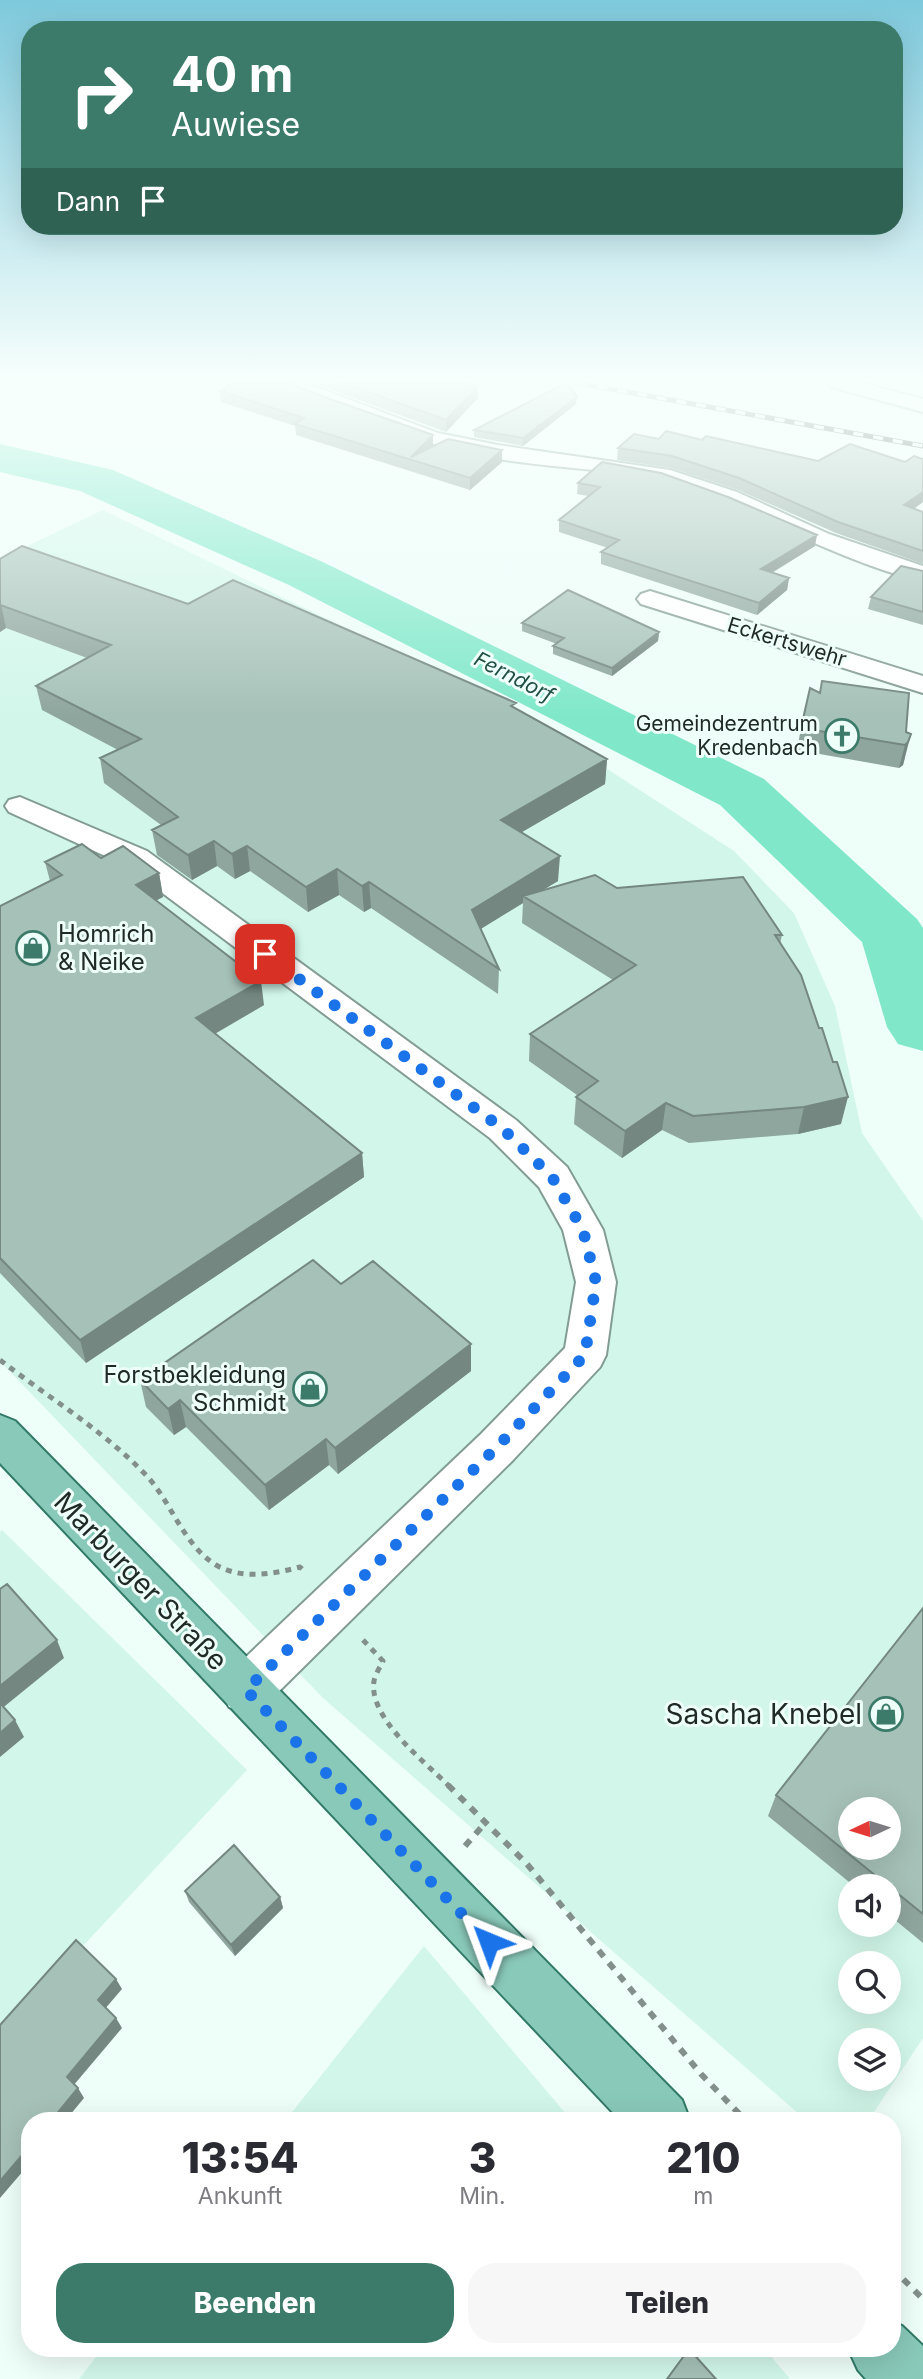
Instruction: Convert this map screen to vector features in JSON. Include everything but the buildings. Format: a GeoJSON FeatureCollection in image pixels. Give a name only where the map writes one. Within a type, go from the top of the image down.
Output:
{"type":"FeatureCollection","features":[{"type":"Feature","properties":{"kind":"main road","name":"Marburger Straße"},"geometry":{"type":"LineString","coordinates":[[0,1434],[652,2112]]}},
{"type":"Feature","properties":{"kind":"main road"},"geometry":{"type":"LineString","coordinates":[[889,2357],[910,2379]]}},
{"type":"Feature","properties":{"kind":"street"},"geometry":{"type":"LineString","coordinates":[[720,494],[820,539],[923,574]]}},
{"type":"Feature","properties":{"kind":"street","name":"Eckertswehr"},"geometry":{"type":"LineString","coordinates":[[650,599],[923,685]]}},
{"type":"Feature","properties":{"kind":"street"},"geometry":{"type":"LineString","coordinates":[[20,806],[136,858],[503,1129],[552,1177],[583,1230],[596,1282],[585,1355],[333,1608],[246,1690]]}},
{"type":"Feature","properties":{"kind":"path"},"geometry":{"type":"LineString","coordinates":[[0,1360],[117,1447],[146,1475],[168,1502],[192,1545],[217,1565],[243,1574],[268,1574],[300,1567],[333,1608],[383,1661],[374,1681],[376,1706],[398,1735],[527,1864],[701,2074],[737,2112]]}},
{"type":"Feature","properties":{"kind":"path"},"geometry":{"type":"LineString","coordinates":[[901,2278],[923,2299]]}},
{"type":"Feature","properties":{"kind":"shaded area"},"geometry":{"type":"Polygon","coordinates":[[[103,510],[522,714],[734,851],[794,913],[835,1006],[862,1133],[923,1221],[923,2038],[901,2071],[901,2028],[838,2028],[838,2091],[888,2091],[874,2112],[797,2112],[323,1698],[0,1361],[0,559],[103,510]]]}},
{"type":"Feature","properties":{"kind":"shaded area"},"geometry":{"type":"Polygon","coordinates":[[[2,1530],[247,1770],[0,2035],[0,1532],[2,1530]]]}},
{"type":"Feature","properties":{"kind":"shaded area"},"geometry":{"type":"Polygon","coordinates":[[[424,1946],[564,2112],[292,2112],[424,1946]]]}},
{"type":"Feature","properties":{"kind":"shaded area"},"geometry":{"type":"Polygon","coordinates":[[[96,2357],[772,2357],[790,2379],[79,2379],[96,2357]]]}},
{"type":"Feature","properties":{"kind":"waterway","name":"Ferndorf"},"geometry":{"type":"LineString","coordinates":[[127,494],[307,574],[742,792],[893,934],[923,1027]]}},
{"type":"Feature","properties":{"kind":"place","name":"Gemeindezentrum Kredenbach"},"geometry":{"type":"Point","coordinates":[842,736]}},
{"type":"Feature","properties":{"kind":"place","name":"Homrich & Neike"},"geometry":{"type":"Point","coordinates":[33,948]}},
{"type":"Feature","properties":{"kind":"place","name":"Forstbekleidung Schmidt"},"geometry":{"type":"Point","coordinates":[310,1389]}},
{"type":"Feature","properties":{"kind":"place","name":"Sascha Knebel"},"geometry":{"type":"Point","coordinates":[886,1714]}},
{"type":"Feature","properties":{"kind":"route"},"geometry":{"type":"LineString","coordinates":[[265,954],[503,1129],[552,1177],[583,1230],[596,1282],[585,1355],[497,1447],[246,1690],[489,1942]]}}]}
